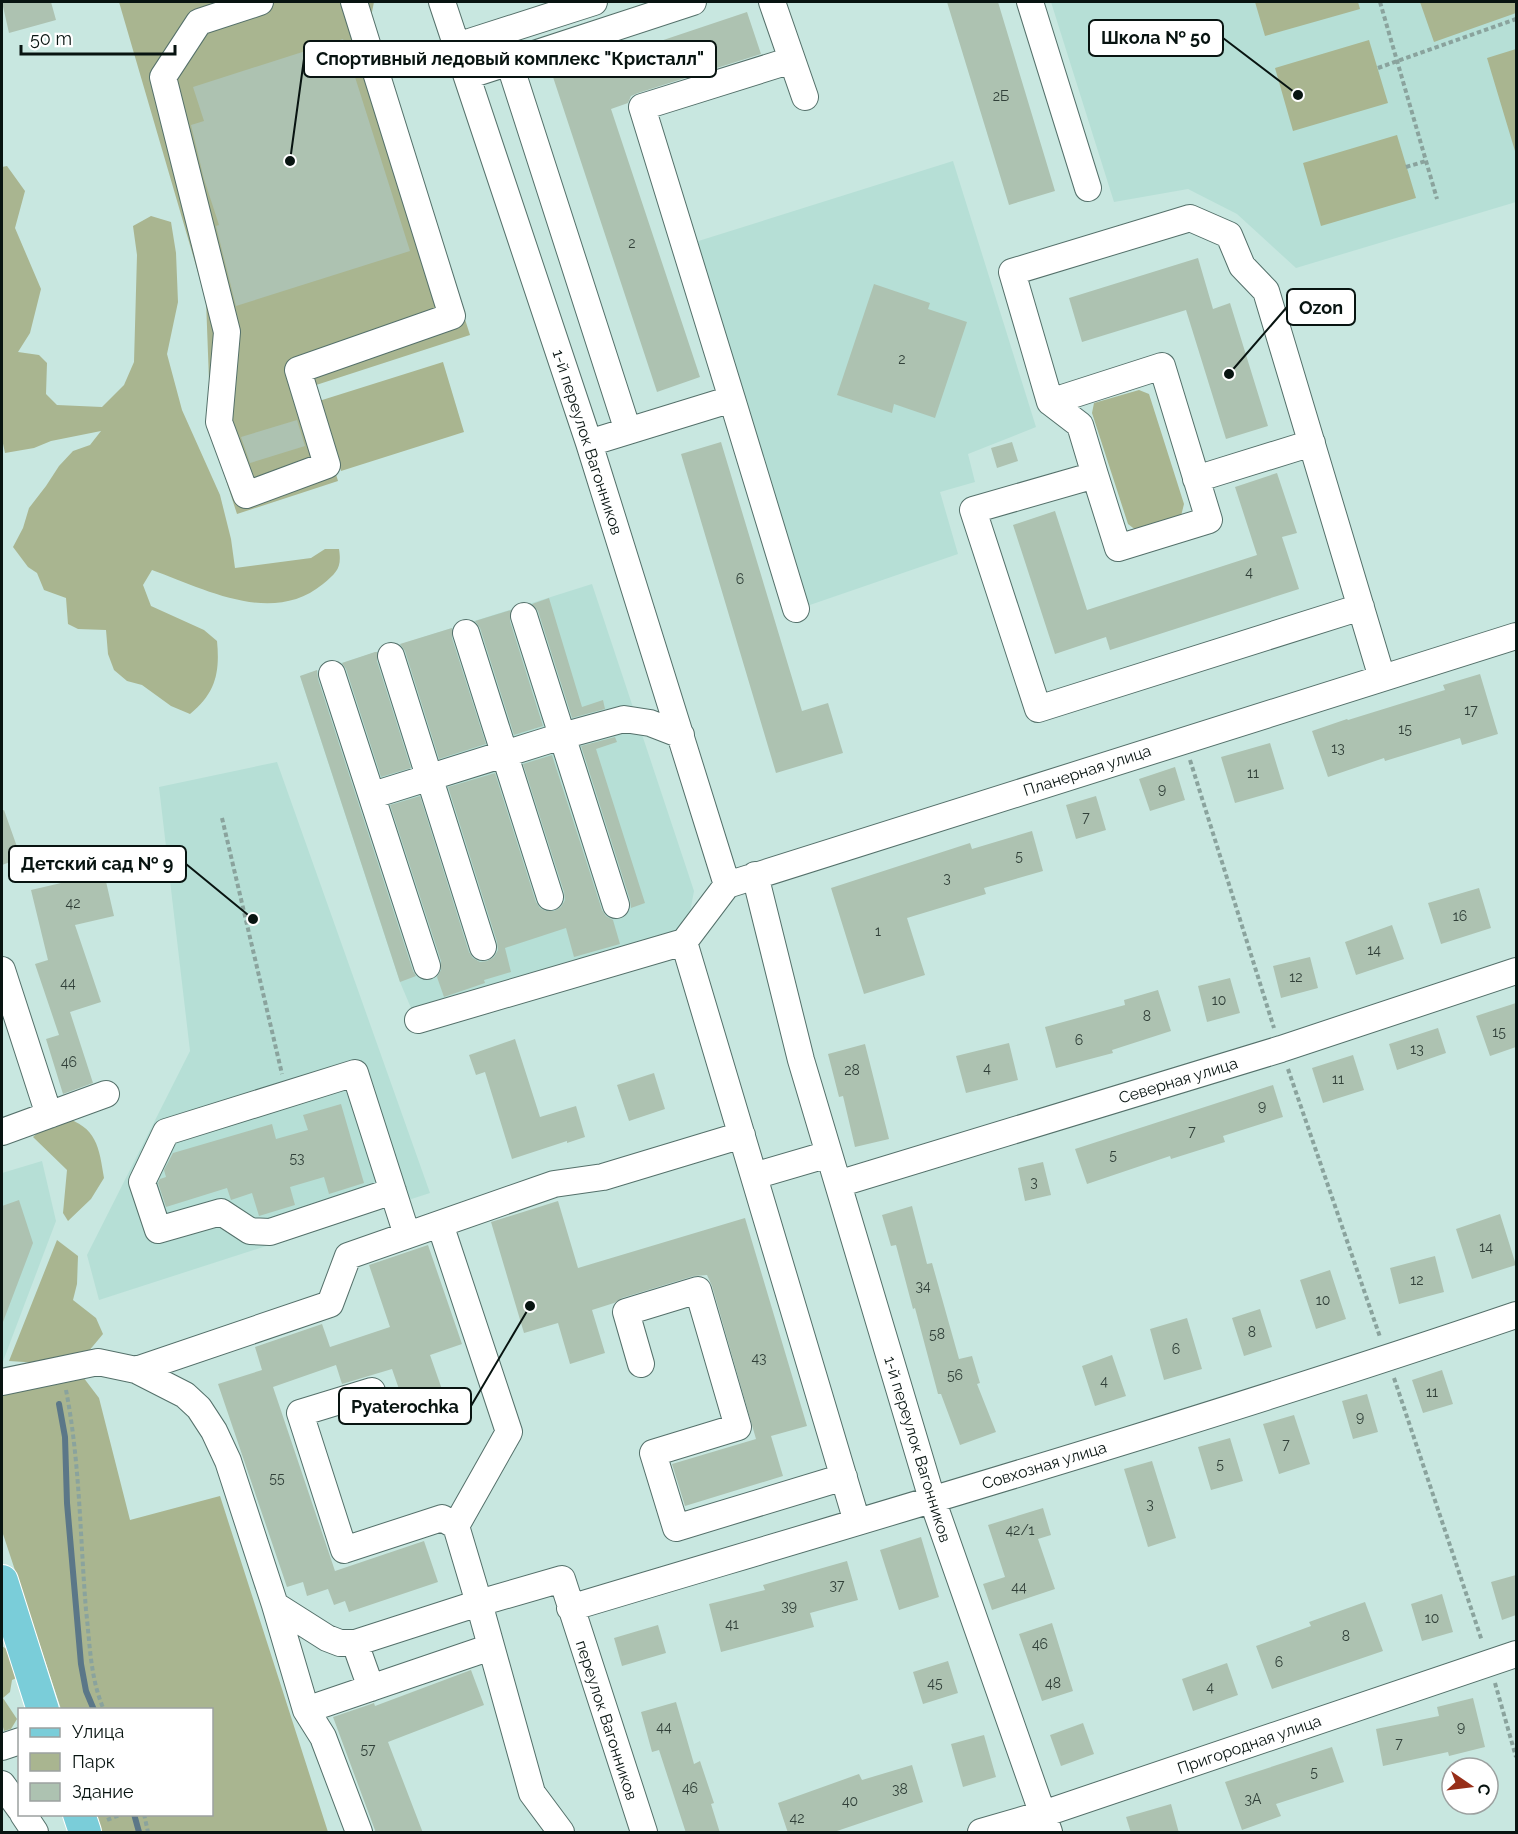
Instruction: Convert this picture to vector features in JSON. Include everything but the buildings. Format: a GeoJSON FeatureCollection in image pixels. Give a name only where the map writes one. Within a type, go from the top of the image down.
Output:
{"type":"FeatureCollection","features":[{"type":"Feature","properties":{"kind":"main road"},"geometry":{"type":"LineString","coordinates":[[2,1581],[8,1619],[42,1708]]}},
{"type":"Feature","properties":{"kind":"main road"},"geometry":{"type":"LineString","coordinates":[[79,1816],[85,1833]]}},
{"type":"Feature","properties":{"kind":"street"},"geometry":{"type":"LineString","coordinates":[[260,2],[199,22],[163,77],[227,332],[219,422],[246,495],[327,465],[298,370],[452,316],[354,2]]}},
{"type":"Feature","properties":{"kind":"street","name":"1-й переулок Вагонников"},"geometry":{"type":"LineString","coordinates":[[442,2],[589,443],[728,885]]}},
{"type":"Feature","properties":{"kind":"street"},"geometry":{"type":"LineString","coordinates":[[457,46],[594,2]]}},
{"type":"Feature","properties":{"kind":"street"},"geometry":{"type":"LineString","coordinates":[[467,76],[693,2]]}},
{"type":"Feature","properties":{"kind":"street"},"geometry":{"type":"LineString","coordinates":[[772,2],[805,97]]}},
{"type":"Feature","properties":{"kind":"street"},"geometry":{"type":"LineString","coordinates":[[1030,2],[1088,188]]}},
{"type":"Feature","properties":{"kind":"street"},"geometry":{"type":"LineString","coordinates":[[792,60],[642,107],[796,609]]}},
{"type":"Feature","properties":{"kind":"street"},"geometry":{"type":"LineString","coordinates":[[509,62],[628,431]]}},
{"type":"Feature","properties":{"kind":"street"},"geometry":{"type":"LineString","coordinates":[[1050,402],[1162,366],[1209,520],[1118,548],[1080,425],[1050,402],[1012,272],[1190,218],[1229,235],[1242,266],[1266,291],[1382,678]]}},
{"type":"Feature","properties":{"kind":"street"},"geometry":{"type":"LineString","coordinates":[[589,443],[732,399]]}},
{"type":"Feature","properties":{"kind":"street"},"geometry":{"type":"LineString","coordinates":[[1197,479],[1312,443]]}},
{"type":"Feature","properties":{"kind":"street"},"geometry":{"type":"LineString","coordinates":[[1095,474],[973,510],[1038,709],[1361,607]]}},
{"type":"Feature","properties":{"kind":"street"},"geometry":{"type":"LineString","coordinates":[[524,616],[616,905]]}},
{"type":"Feature","properties":{"kind":"street"},"geometry":{"type":"LineString","coordinates":[[466,633],[550,897]]}},
{"type":"Feature","properties":{"kind":"street","name":"Планерная улица"},"geometry":{"type":"LineString","coordinates":[[728,885],[1184,739],[1516,636]]}},
{"type":"Feature","properties":{"kind":"street"},"geometry":{"type":"LineString","coordinates":[[391,656],[483,947]]}},
{"type":"Feature","properties":{"kind":"street"},"geometry":{"type":"LineString","coordinates":[[332,674],[427,966]]}},
{"type":"Feature","properties":{"kind":"street"},"geometry":{"type":"LineString","coordinates":[[373,795],[624,719],[650,723],[681,735]]}},
{"type":"Feature","properties":{"kind":"street","name":"1-й переулок Вагонников"},"geometry":{"type":"LineString","coordinates":[[755,875],[801,1060],[932,1500],[1046,1823]]}},
{"type":"Feature","properties":{"kind":"street"},"geometry":{"type":"LineString","coordinates":[[418,1020],[684,942],[728,885]]}},
{"type":"Feature","properties":{"kind":"street"},"geometry":{"type":"LineString","coordinates":[[684,942],[857,1522]]}},
{"type":"Feature","properties":{"kind":"street"},"geometry":{"type":"LineString","coordinates":[[2,970],[50,1115]]}},
{"type":"Feature","properties":{"kind":"street","name":"Северная улица"},"geometry":{"type":"LineString","coordinates":[[838,1184],[1281,1049],[1516,971]]}},
{"type":"Feature","properties":{"kind":"street"},"geometry":{"type":"LineString","coordinates":[[393,1191],[270,1232],[250,1231],[221,1212],[158,1230],[142,1182],[166,1132],[355,1073],[393,1191],[406,1235]]}},
{"type":"Feature","properties":{"kind":"street"},"geometry":{"type":"LineString","coordinates":[[2,1132],[106,1094]]}},
{"type":"Feature","properties":{"kind":"street"},"geometry":{"type":"LineString","coordinates":[[136,1370],[330,1304],[348,1256],[554,1184],[603,1177],[742,1135]]}},
{"type":"Feature","properties":{"kind":"street"},"geometry":{"type":"LineString","coordinates":[[754,1176],[829,1154]]}},
{"type":"Feature","properties":{"kind":"street"},"geometry":{"type":"LineString","coordinates":[[440,1224],[509,1432],[456,1526]]}},
{"type":"Feature","properties":{"kind":"street"},"geometry":{"type":"LineString","coordinates":[[641,1364],[626,1312],[698,1290],[738,1427],[653,1453],[676,1528],[844,1478]]}},
{"type":"Feature","properties":{"kind":"street","name":"Совхозная улица"},"geometry":{"type":"LineString","coordinates":[[570,1608],[932,1500],[1388,1359],[1516,1315]]}},
{"type":"Feature","properties":{"kind":"street"},"geometry":{"type":"LineString","coordinates":[[2,1382],[98,1362],[136,1370],[185,1395],[199,1408],[214,1431],[228,1461],[275,1605],[306,1710],[323,1737],[360,1833]]}},
{"type":"Feature","properties":{"kind":"street"},"geometry":{"type":"LineString","coordinates":[[372,1390],[300,1413],[344,1550],[442,1518],[456,1526],[532,1793],[561,1833]]}},
{"type":"Feature","properties":{"kind":"street","name":"переулок Вагонников"},"geometry":{"type":"LineString","coordinates":[[479,1603],[562,1579],[644,1833]]}},
{"type":"Feature","properties":{"kind":"street"},"geometry":{"type":"LineString","coordinates":[[275,1605],[327,1638],[340,1643],[355,1643],[479,1603]]}},
{"type":"Feature","properties":{"kind":"street"},"geometry":{"type":"LineString","coordinates":[[355,1643],[371,1688]]}},
{"type":"Feature","properties":{"kind":"street"},"geometry":{"type":"LineString","coordinates":[[306,1710],[491,1647]]}},
{"type":"Feature","properties":{"kind":"street","name":"Пригородная улица"},"geometry":{"type":"LineString","coordinates":[[981,1833],[1046,1823],[1516,1654]]}},
{"type":"Feature","properties":{"kind":"street"},"geometry":{"type":"LineString","coordinates":[[2,1747],[18,1742]]}},
{"type":"Feature","properties":{"kind":"street"},"geometry":{"type":"LineString","coordinates":[[2,1784],[18,1806]]}},
{"type":"Feature","properties":{"kind":"street"},"geometry":{"type":"LineString","coordinates":[[2,1822],[20,1816]]}},
{"type":"Feature","properties":{"kind":"street"},"geometry":{"type":"LineString","coordinates":[[24,1816],[35,1833]]}},
{"type":"Feature","properties":{"kind":"path"},"geometry":{"type":"LineString","coordinates":[[1380,2],[1437,199]]}},
{"type":"Feature","properties":{"kind":"path"},"geometry":{"type":"LineString","coordinates":[[1378,68],[1516,19]]}},
{"type":"Feature","properties":{"kind":"path"},"geometry":{"type":"LineString","coordinates":[[1406,167],[1426,161]]}},
{"type":"Feature","properties":{"kind":"path"},"geometry":{"type":"LineString","coordinates":[[1184,739],[1281,1049],[1490,1663],[1516,1757]]}},
{"type":"Feature","properties":{"kind":"path"},"geometry":{"type":"LineString","coordinates":[[222,818],[287,1095]]}},
{"type":"Feature","properties":{"kind":"path"},"geometry":{"type":"LineString","coordinates":[[65,1386],[74,1433],[81,1552],[92,1669],[97,1694],[103,1708]]}},
{"type":"Feature","properties":{"kind":"path"},"geometry":{"type":"LineString","coordinates":[[144,1816],[148,1833]]}},
{"type":"Feature","properties":{"kind":"shaded area"},"geometry":{"type":"Polygon","coordinates":[[[1051,2],[1516,2],[1516,202],[1296,268],[1237,214],[1188,189],[1114,202],[1051,2]]]}},
{"type":"Feature","properties":{"kind":"shaded area"},"geometry":{"type":"Polygon","coordinates":[[[953,161],[1036,427],[968,454],[975,482],[940,492],[958,554],[804,607],[692,243],[953,161]]]}},
{"type":"Feature","properties":{"kind":"shaded area"},"geometry":{"type":"Polygon","coordinates":[[[592,584],[694,891],[686,934],[414,1015],[400,982],[300,676],[592,584]]]}},
{"type":"Feature","properties":{"kind":"shaded area"},"geometry":{"type":"Polygon","coordinates":[[[277,762],[430,1193],[99,1300],[87,1255],[190,1051],[159,787],[277,762]]]}},
{"type":"Feature","properties":{"kind":"shaded area"},"geometry":{"type":"Polygon","coordinates":[[[42,1161],[56,1221],[2,1364],[2,1173],[42,1161]]]}},
{"type":"Feature","properties":{"kind":"green space"},"geometry":{"type":"Polygon","coordinates":[[[119,2],[374,2],[370,22],[470,335],[310,387],[338,481],[237,514],[211,434],[206,300],[119,2]]]}},
{"type":"Feature","properties":{"kind":"green space"},"geometry":{"type":"Polygon","coordinates":[[[1255,2],[1358,2],[1360,9],[1265,36],[1255,2]]]}},
{"type":"Feature","properties":{"kind":"green space"},"geometry":{"type":"Polygon","coordinates":[[[1420,2],[1516,2],[1516,13],[1434,42],[1420,2]]]}},
{"type":"Feature","properties":{"kind":"green space"},"geometry":{"type":"Polygon","coordinates":[[[1369,40],[1388,103],[1293,131],[1275,68],[1369,40]]]}},
{"type":"Feature","properties":{"kind":"green space"},"geometry":{"type":"Polygon","coordinates":[[[1516,49],[1516,151],[1515,151],[1487,58],[1516,49]]]}},
{"type":"Feature","properties":{"kind":"green space"},"geometry":{"type":"Polygon","coordinates":[[[1397,135],[1416,198],[1321,226],[1303,163],[1397,135]]]}},
{"type":"Feature","properties":{"kind":"green space"},"geometry":{"type":"Polygon","coordinates":[[[7,166],[25,191],[15,228],[41,289],[30,333],[18,352],[39,355],[47,363],[46,394],[57,405],[102,407],[124,385],[134,362],[137,255],[133,226],[151,216],[171,222],[176,253],[178,302],[167,354],[182,410],[220,495],[231,539],[235,568],[311,558],[325,549],[339,549],[339,565],[332,576],[303,596],[282,602],[260,603],[238,600],[152,570],[143,585],[151,606],[204,630],[217,641],[217,672],[211,690],[190,714],[171,706],[142,685],[127,681],[114,670],[108,654],[106,630],[78,629],[68,624],[66,598],[44,590],[37,573],[28,567],[13,547],[23,528],[29,508],[59,466],[73,451],[90,445],[101,431],[5,453],[2,439],[2,167],[7,166]]]}},
{"type":"Feature","properties":{"kind":"green space"},"geometry":{"type":"Polygon","coordinates":[[[443,362],[464,432],[341,471],[319,401],[443,362]]]}},
{"type":"Feature","properties":{"kind":"green space"},"geometry":{"type":"Polygon","coordinates":[[[1139,390],[1149,394],[1184,504],[1181,516],[1137,531],[1128,524],[1092,413],[1094,403],[1139,390]]]}},
{"type":"Feature","properties":{"kind":"green space"},"geometry":{"type":"Polygon","coordinates":[[[63,1117],[83,1126],[90,1133],[98,1148],[104,1178],[91,1199],[68,1221],[63,1213],[67,1170],[33,1137],[50,1121],[63,1117]]]}},
{"type":"Feature","properties":{"kind":"green space"},"geometry":{"type":"Polygon","coordinates":[[[57,1240],[78,1256],[77,1284],[73,1300],[96,1318],[103,1334],[88,1352],[39,1363],[9,1361],[57,1240]]]}},
{"type":"Feature","properties":{"kind":"green space"},"geometry":{"type":"Polygon","coordinates":[[[80,1373],[99,1398],[130,1520],[220,1496],[328,1832],[102,1832],[96,1816],[213,1816],[213,1708],[61,1708],[2,1531],[2,1393],[80,1373]]]}},
{"type":"Feature","properties":{"kind":"green space"},"geometry":{"type":"Polygon","coordinates":[[[2,1646],[17,1656],[21,1676],[12,1680],[10,1692],[3,1698],[17,1719],[11,1729],[4,1731],[2,1723],[2,1646]]]}},
{"type":"Feature","properties":{"kind":"waterway"},"geometry":{"type":"LineString","coordinates":[[59,1404],[65,1437],[67,1503],[81,1664],[86,1691],[93,1708]]}},
{"type":"Feature","properties":{"kind":"waterway"},"geometry":{"type":"LineString","coordinates":[[135,1816],[139,1832]]}},
{"type":"Feature","properties":{"kind":"place","name":"Школа № 50"},"geometry":{"type":"Point","coordinates":[1298,95]}},
{"type":"Feature","properties":{"kind":"place","name":"Спортивный ледовый комплекс \"Кристалл\""},"geometry":{"type":"Point","coordinates":[290,161]}},
{"type":"Feature","properties":{"kind":"place","name":"Ozon"},"geometry":{"type":"Point","coordinates":[1229,374]}},
{"type":"Feature","properties":{"kind":"place","name":"Детский сад № 9"},"geometry":{"type":"Point","coordinates":[253,919]}},
{"type":"Feature","properties":{"kind":"place","name":"Pyaterochka"},"geometry":{"type":"Point","coordinates":[530,1306]}}]}
